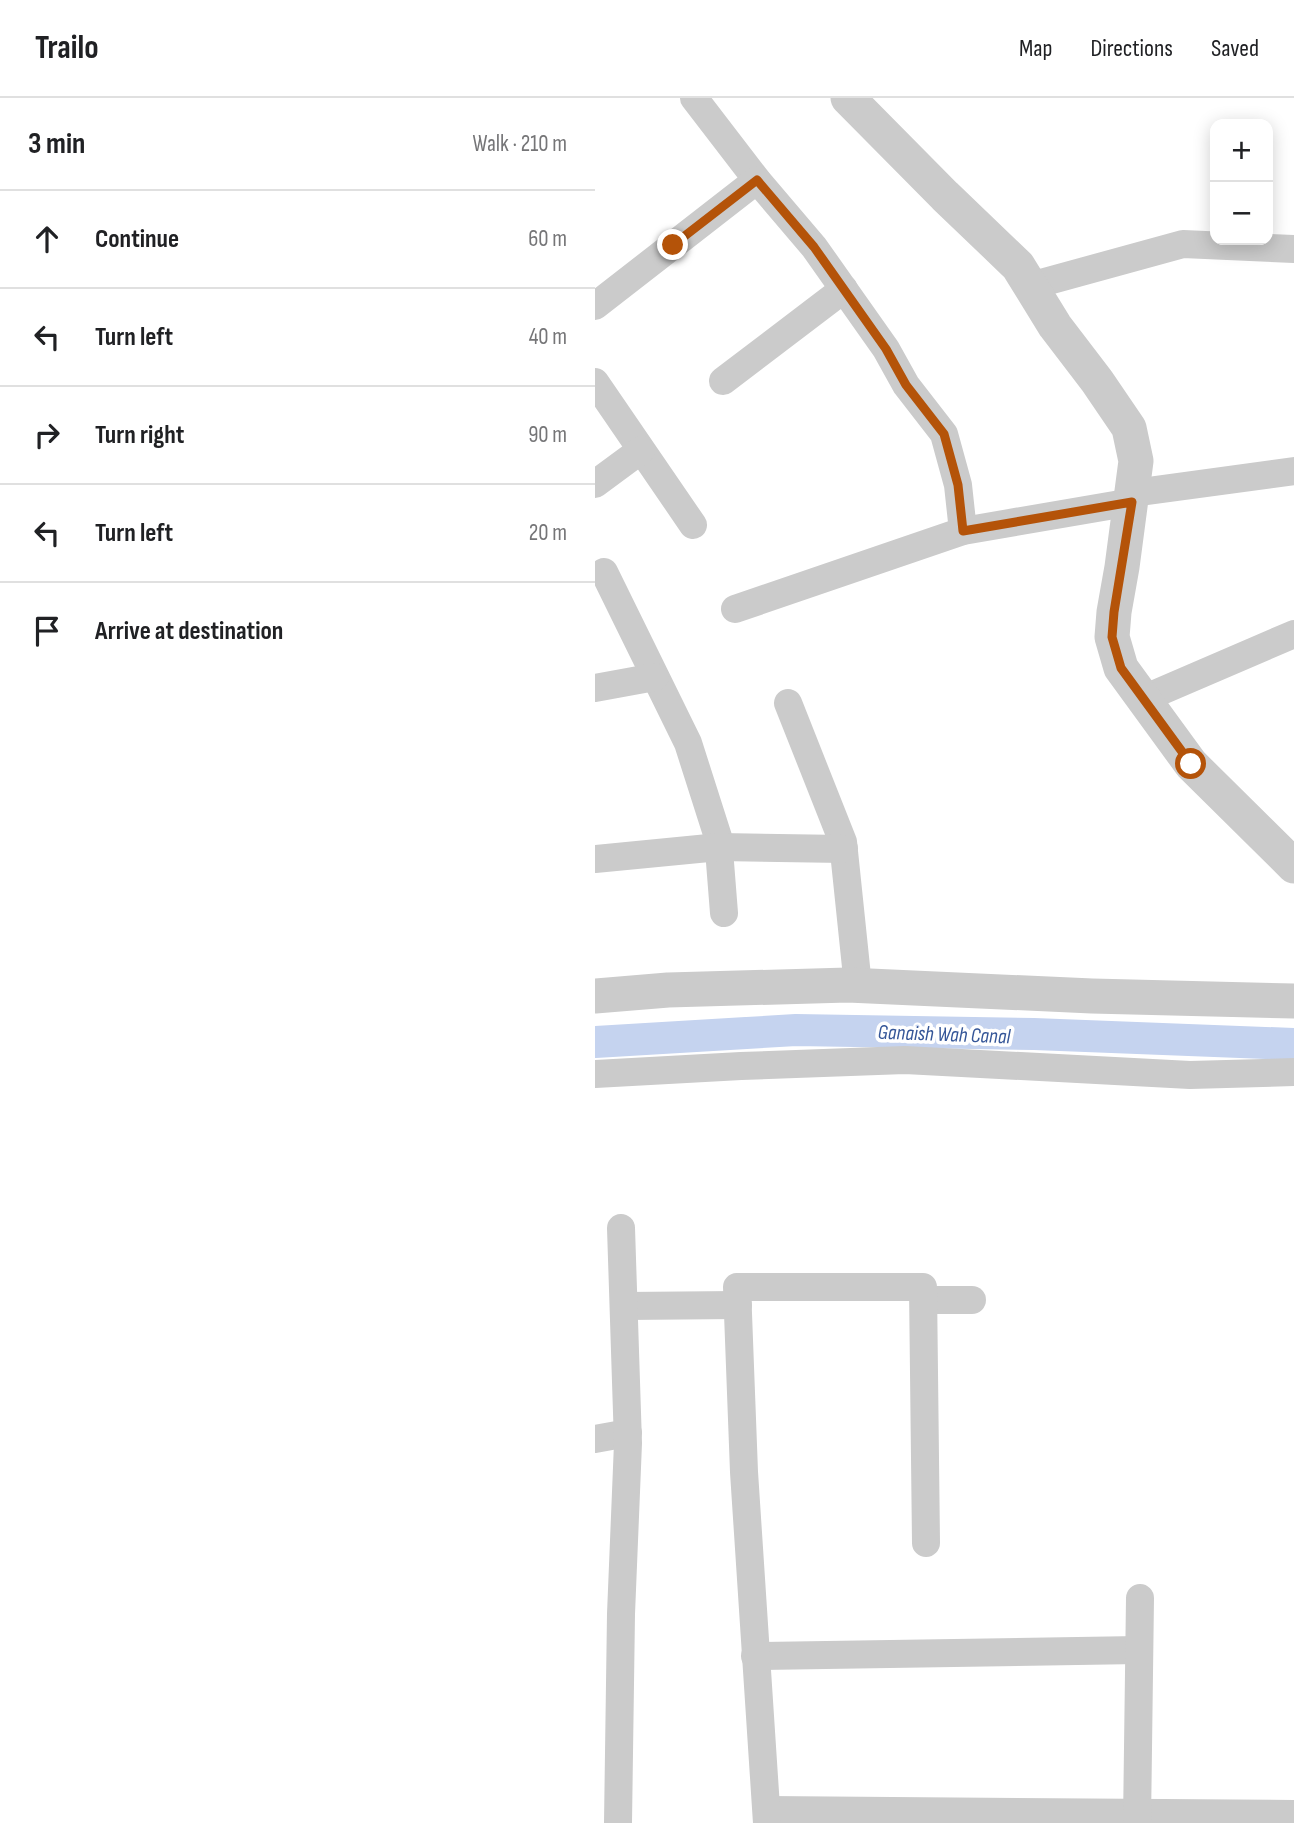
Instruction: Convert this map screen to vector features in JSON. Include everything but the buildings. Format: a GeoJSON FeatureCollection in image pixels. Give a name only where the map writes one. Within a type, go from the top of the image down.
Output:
{"type":"FeatureCollection","features":[{"type":"Feature","properties":{"kind":"street"},"geometry":{"type":"LineString","coordinates":[[694,98],[757,180],[814,247],[886,349],[906,385],[944,434],[958,485],[963,531]]}},
{"type":"Feature","properties":{"kind":"street"},"geometry":{"type":"LineString","coordinates":[[848,98],[1018,266],[1055,327],[1129,428],[1136,461],[1112,637],[1121,668],[1191,764],[1291,859]]}},
{"type":"Feature","properties":{"kind":"street"},"geometry":{"type":"LineString","coordinates":[[595,306],[757,180]]}},
{"type":"Feature","properties":{"kind":"street"},"geometry":{"type":"LineString","coordinates":[[1030,286],[1182,244],[1294,249]]}},
{"type":"Feature","properties":{"kind":"street"},"geometry":{"type":"LineString","coordinates":[[723,381],[843,289]]}},
{"type":"Feature","properties":{"kind":"street"},"geometry":{"type":"LineString","coordinates":[[595,382],[693,525]]}},
{"type":"Feature","properties":{"kind":"street"},"geometry":{"type":"LineString","coordinates":[[595,484],[641,450]]}},
{"type":"Feature","properties":{"kind":"street"},"geometry":{"type":"LineString","coordinates":[[735,609],[963,531],[1132,498],[1294,471]]}},
{"type":"Feature","properties":{"kind":"street"},"geometry":{"type":"LineString","coordinates":[[604,572],[688,743],[718,837],[724,913]]}},
{"type":"Feature","properties":{"kind":"street"},"geometry":{"type":"LineString","coordinates":[[1143,699],[1294,634]]}},
{"type":"Feature","properties":{"kind":"street"},"geometry":{"type":"LineString","coordinates":[[595,688],[655,677]]}},
{"type":"Feature","properties":{"kind":"street"},"geometry":{"type":"LineString","coordinates":[[787,704],[843,842],[858,986]]}},
{"type":"Feature","properties":{"kind":"street"},"geometry":{"type":"LineString","coordinates":[[595,859],[719,847],[844,849]]}},
{"type":"Feature","properties":{"kind":"street"},"geometry":{"type":"LineString","coordinates":[[595,996],[668,990],[858,986],[1294,1001]]}},
{"type":"Feature","properties":{"kind":"street"},"geometry":{"type":"LineString","coordinates":[[595,1074],[905,1060],[1190,1075],[1294,1072]]}},
{"type":"Feature","properties":{"kind":"street"},"geometry":{"type":"LineString","coordinates":[[618,1823],[621,1614],[628,1433],[621,1228]]}},
{"type":"Feature","properties":{"kind":"street"},"geometry":{"type":"LineString","coordinates":[[926,1543],[923,1287],[737,1287],[744,1472],[767,1817],[1137,1818],[1294,1814]]}},
{"type":"Feature","properties":{"kind":"street"},"geometry":{"type":"LineString","coordinates":[[923,1300],[972,1300]]}},
{"type":"Feature","properties":{"kind":"street"},"geometry":{"type":"LineString","coordinates":[[625,1306],[738,1305]]}},
{"type":"Feature","properties":{"kind":"street"},"geometry":{"type":"LineString","coordinates":[[595,1439],[628,1433]]}},
{"type":"Feature","properties":{"kind":"street"},"geometry":{"type":"LineString","coordinates":[[1137,1818],[1140,1598]]}},
{"type":"Feature","properties":{"kind":"street"},"geometry":{"type":"LineString","coordinates":[[755,1656],[1139,1650]]}},
{"type":"Feature","properties":{"kind":"waterway","name":"Ganaish Wah Canal"},"geometry":{"type":"LineString","coordinates":[[595,1042],[796,1030],[1034,1034],[1294,1044]]}},
{"type":"Feature","properties":{"kind":"route"},"geometry":{"type":"LineString","coordinates":[[673,245],[757,180],[814,247],[886,349],[906,385],[944,434],[958,485],[963,531],[1132,502],[1112,637],[1121,668],[1191,764]]}}]}
